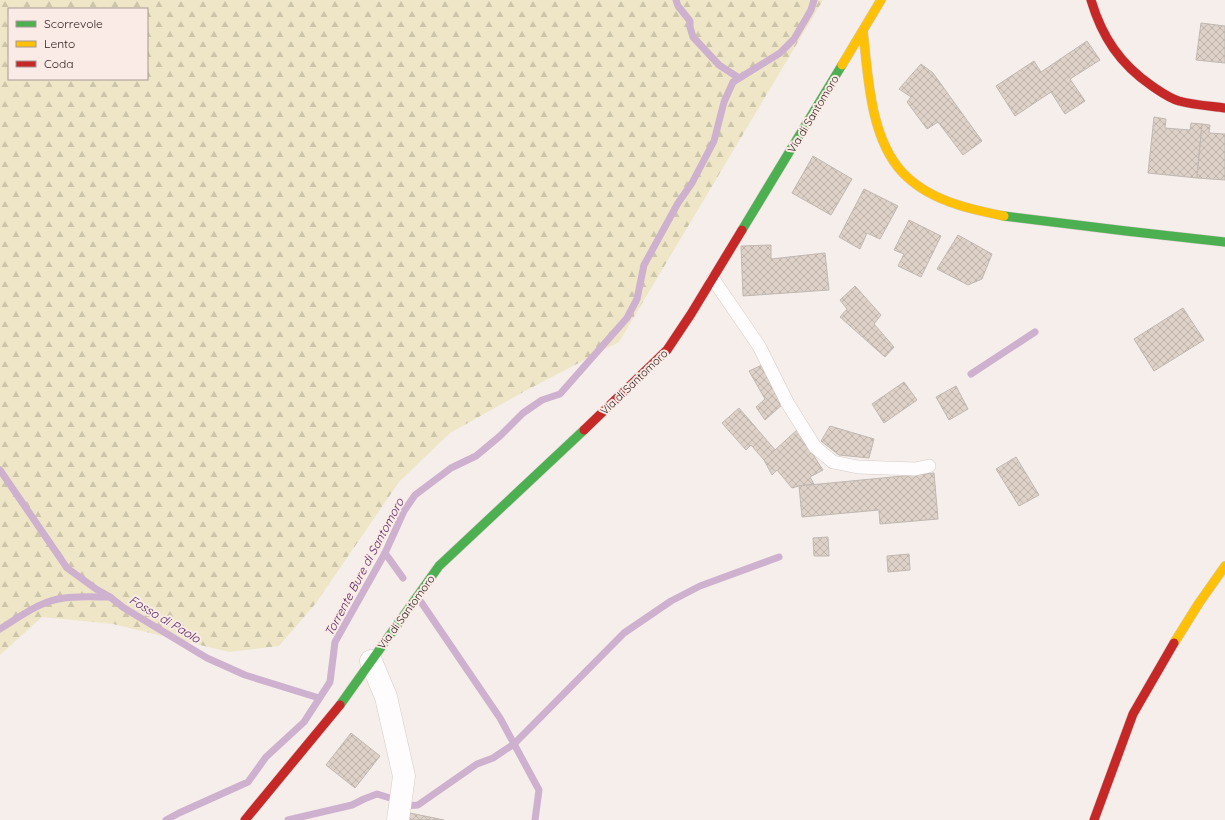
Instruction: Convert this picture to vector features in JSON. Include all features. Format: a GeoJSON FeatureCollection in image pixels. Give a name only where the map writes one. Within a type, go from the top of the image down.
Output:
{"type":"FeatureCollection","features":[{"type":"Feature","properties":{"kind":"street","name":"Via di Santomoro"},"geometry":{"type":"LineString","coordinates":[[245,820],[339,706],[439,566],[667,350],[692,314],[881,0]]}},
{"type":"Feature","properties":{"kind":"street"},"geometry":{"type":"LineString","coordinates":[[1091,0],[1100,28],[1112,48],[1129,68],[1147,83],[1166,95],[1179,100],[1197,105],[1225,108]]}},
{"type":"Feature","properties":{"kind":"street"},"geometry":{"type":"LineString","coordinates":[[863,31],[874,116],[880,134],[888,152],[899,168],[913,182],[931,193],[952,203],[1003,216],[1152,235],[1225,242]]}},
{"type":"Feature","properties":{"kind":"street"},"geometry":{"type":"LineString","coordinates":[[1094,820],[1133,714],[1191,616],[1225,566]]}},
{"type":"Feature","properties":{"kind":"street","name":"Via di Santomoro"},"geometry":{"type":"LineString","coordinates":[[371,661],[386,697],[404,776],[398,820]]}},
{"type":"Feature","properties":{"kind":"lane"},"geometry":{"type":"LineString","coordinates":[[713,279],[759,346],[788,404],[815,447],[833,462],[858,467],[915,469],[929,466]]}},
{"type":"Feature","properties":{"kind":"green space"},"geometry":{"type":"Polygon","coordinates":[[[0,0],[823,0],[619,342],[525,391],[450,433],[399,482],[316,603],[279,646],[229,652],[113,624],[42,617],[0,655],[0,0]]]}},
{"type":"Feature","properties":{"kind":"building"},"geometry":{"type":"Polygon","coordinates":[[[1201,23],[1225,26],[1225,63],[1196,60],[1201,23]]]}},
{"type":"Feature","properties":{"kind":"building"},"geometry":{"type":"Polygon","coordinates":[[[1087,41],[1100,60],[1070,79],[1085,101],[1065,114],[1051,92],[1015,116],[996,86],[1034,61],[1041,72],[1087,41]]]}},
{"type":"Feature","properties":{"kind":"building"},"geometry":{"type":"Polygon","coordinates":[[[921,64],[933,73],[982,141],[963,155],[938,122],[927,129],[907,102],[911,97],[899,89],[921,64]]]}},
{"type":"Feature","properties":{"kind":"building"},"geometry":{"type":"Polygon","coordinates":[[[1154,117],[1166,119],[1165,128],[1190,130],[1191,123],[1202,124],[1197,178],[1148,173],[1154,117]]]}},
{"type":"Feature","properties":{"kind":"building"},"geometry":{"type":"Polygon","coordinates":[[[1202,124],[1210,125],[1209,133],[1225,134],[1225,180],[1197,178],[1202,124]]]}},
{"type":"Feature","properties":{"kind":"building"},"geometry":{"type":"Polygon","coordinates":[[[813,156],[852,179],[831,215],[792,193],[813,156]]]}},
{"type":"Feature","properties":{"kind":"building"},"geometry":{"type":"Polygon","coordinates":[[[864,189],[898,206],[880,239],[867,233],[860,249],[839,237],[864,189]]]}},
{"type":"Feature","properties":{"kind":"building"},"geometry":{"type":"Polygon","coordinates":[[[909,220],[941,236],[921,277],[898,266],[904,254],[894,250],[909,220]]]}},
{"type":"Feature","properties":{"kind":"building"},"geometry":{"type":"Polygon","coordinates":[[[958,235],[992,254],[982,279],[968,285],[937,269],[958,235]]]}},
{"type":"Feature","properties":{"kind":"building"},"geometry":{"type":"Polygon","coordinates":[[[771,245],[771,259],[825,253],[829,290],[743,296],[741,246],[771,245]]]}},
{"type":"Feature","properties":{"kind":"building"},"geometry":{"type":"Polygon","coordinates":[[[855,286],[881,315],[874,324],[894,347],[885,357],[840,317],[847,309],[840,300],[855,286]]]}},
{"type":"Feature","properties":{"kind":"building"},"geometry":{"type":"Polygon","coordinates":[[[1183,308],[1204,340],[1154,371],[1134,339],[1183,308]]]}},
{"type":"Feature","properties":{"kind":"building"},"geometry":{"type":"Polygon","coordinates":[[[762,365],[783,404],[765,420],[756,407],[765,399],[749,371],[762,365]]]}},
{"type":"Feature","properties":{"kind":"building"},"geometry":{"type":"Polygon","coordinates":[[[904,382],[917,400],[884,423],[872,404],[904,382]]]}},
{"type":"Feature","properties":{"kind":"building"},"geometry":{"type":"Polygon","coordinates":[[[956,386],[968,409],[949,420],[936,397],[956,386]]]}},
{"type":"Feature","properties":{"kind":"building"},"geometry":{"type":"Polygon","coordinates":[[[739,408],[776,451],[764,460],[751,445],[746,450],[722,423],[739,408]]]}},
{"type":"Feature","properties":{"kind":"building"},"geometry":{"type":"Polygon","coordinates":[[[830,426],[874,439],[869,458],[839,455],[821,441],[830,426]]]}},
{"type":"Feature","properties":{"kind":"building"},"geometry":{"type":"Polygon","coordinates":[[[797,430],[823,470],[810,477],[814,484],[792,488],[777,470],[772,475],[764,460],[797,430]]]}},
{"type":"Feature","properties":{"kind":"building"},"geometry":{"type":"Polygon","coordinates":[[[1016,457],[1039,495],[1019,506],[996,469],[1016,457]]]}},
{"type":"Feature","properties":{"kind":"building"},"geometry":{"type":"Polygon","coordinates":[[[934,473],[938,519],[880,524],[879,510],[802,517],[799,486],[934,473]]]}},
{"type":"Feature","properties":{"kind":"building"},"geometry":{"type":"Polygon","coordinates":[[[828,537],[829,556],[814,556],[813,538],[828,537]]]}},
{"type":"Feature","properties":{"kind":"building"},"geometry":{"type":"Polygon","coordinates":[[[909,554],[910,570],[888,572],[887,556],[909,554]]]}},
{"type":"Feature","properties":{"kind":"building"},"geometry":{"type":"Polygon","coordinates":[[[351,733],[380,756],[355,788],[326,765],[351,733]]]}},
{"type":"Feature","properties":{"kind":"building"},"geometry":{"type":"Polygon","coordinates":[[[410,813],[444,820],[409,820],[410,813]]]}},
{"type":"Feature","properties":{"kind":"waterway"},"geometry":{"type":"LineString","coordinates":[[676,0],[678,6],[690,21],[693,37],[719,65],[739,78]]}},
{"type":"Feature","properties":{"kind":"waterway","name":"Torrente Bure di Santomoro"},"geometry":{"type":"LineString","coordinates":[[166,820],[248,782],[266,757],[304,722],[330,682],[335,642],[385,553],[404,511],[415,495],[451,468],[476,456],[500,436],[523,413],[542,400],[560,394],[627,318],[637,299],[644,265],[678,203],[692,183],[714,141],[724,102],[733,82],[780,53],[794,39],[811,10],[814,0]]}},
{"type":"Feature","properties":{"kind":"waterway"},"geometry":{"type":"LineString","coordinates":[[971,374],[1035,332]]}},
{"type":"Feature","properties":{"kind":"waterway","name":"Fosso di Paolo"},"geometry":{"type":"LineString","coordinates":[[0,470],[67,568],[96,589],[110,597],[124,608],[207,658],[245,675],[319,698]]}},
{"type":"Feature","properties":{"kind":"waterway"},"geometry":{"type":"LineString","coordinates":[[385,553],[403,578]]}},
{"type":"Feature","properties":{"kind":"waterway"},"geometry":{"type":"LineString","coordinates":[[288,820],[352,805],[377,794],[390,798],[404,806],[418,805],[477,764],[493,758],[514,744],[624,633],[671,601],[700,586],[779,557]]}},
{"type":"Feature","properties":{"kind":"waterway","name":"Fosso di Paolo"},"geometry":{"type":"LineString","coordinates":[[0,629],[33,608],[53,600],[77,597],[110,597]]}},
{"type":"Feature","properties":{"kind":"waterway"},"geometry":{"type":"LineString","coordinates":[[421,602],[500,718],[539,790],[535,820]]}},
{"type":"Feature","properties":{"kind":"traffic: fast"},"geometry":{"type":"LineString","coordinates":[[742,230],[842,65]]}},
{"type":"Feature","properties":{"kind":"traffic: fast"},"geometry":{"type":"LineString","coordinates":[[1004,216],[1225,242]]}},
{"type":"Feature","properties":{"kind":"traffic: fast"},"geometry":{"type":"LineString","coordinates":[[340,705],[439,566],[584,430]]}},
{"type":"Feature","properties":{"kind":"traffic: slow"},"geometry":{"type":"LineString","coordinates":[[842,65],[881,0]]}},
{"type":"Feature","properties":{"kind":"traffic: slow"},"geometry":{"type":"LineString","coordinates":[[863,31],[872,105],[883,142],[891,158],[912,182],[924,190],[949,202],[1004,216]]}},
{"type":"Feature","properties":{"kind":"traffic: slow"},"geometry":{"type":"LineString","coordinates":[[1174,643],[1199,603],[1225,566]]}},
{"type":"Feature","properties":{"kind":"traffic: jam"},"geometry":{"type":"LineString","coordinates":[[1091,0],[1101,26],[1114,49],[1141,78],[1168,97],[1175,100],[1190,104],[1225,108]]}},
{"type":"Feature","properties":{"kind":"traffic: jam"},"geometry":{"type":"LineString","coordinates":[[584,430],[667,350],[691,314],[742,230]]}},
{"type":"Feature","properties":{"kind":"traffic: jam"},"geometry":{"type":"LineString","coordinates":[[1094,820],[1133,714],[1174,643]]}},
{"type":"Feature","properties":{"kind":"traffic: jam"},"geometry":{"type":"LineString","coordinates":[[245,820],[340,705]]}}]}
